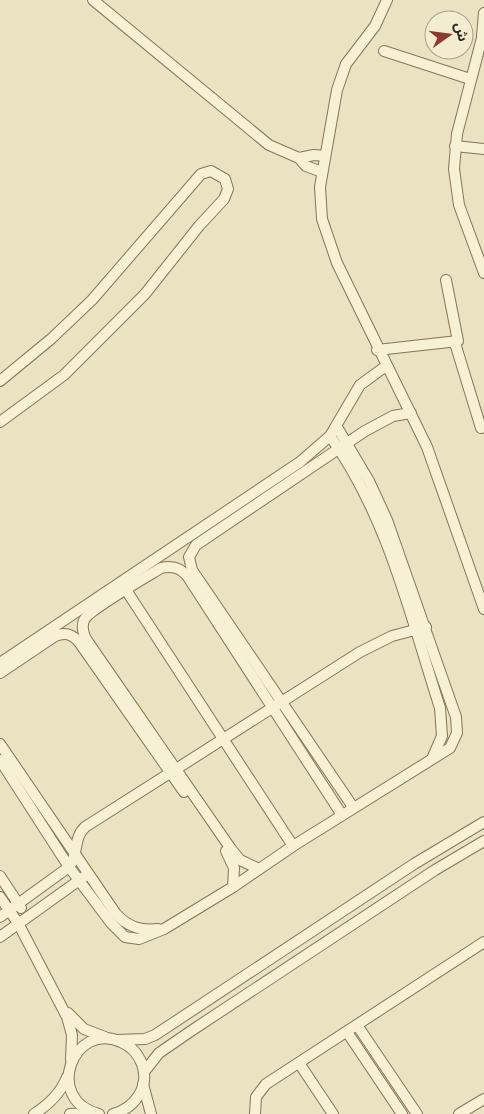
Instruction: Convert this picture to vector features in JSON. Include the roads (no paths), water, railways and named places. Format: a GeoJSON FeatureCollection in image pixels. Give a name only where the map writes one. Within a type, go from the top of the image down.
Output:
{"type":"FeatureCollection","features":[{"type":"Feature","properties":{"kind":"street"},"geometry":{"type":"LineString","coordinates":[[92,0],[262,140],[276,150],[299,158],[311,169],[322,172]]}},
{"type":"Feature","properties":{"kind":"street"},"geometry":{"type":"LineString","coordinates":[[387,0],[375,26],[356,49],[342,73],[337,90],[322,172],[321,208],[328,242],[377,350],[427,447],[484,609]]}},
{"type":"Feature","properties":{"kind":"street"},"geometry":{"type":"LineString","coordinates":[[484,13],[483,33],[470,79],[455,146],[454,169],[456,193],[484,273]]}},
{"type":"Feature","properties":{"kind":"street"},"geometry":{"type":"LineString","coordinates":[[384,51],[470,79]]}},
{"type":"Feature","properties":{"kind":"street"},"geometry":{"type":"LineString","coordinates":[[455,146],[484,149]]}},
{"type":"Feature","properties":{"kind":"street"},"geometry":{"type":"LineString","coordinates":[[299,158],[314,155],[325,156]]}},
{"type":"Feature","properties":{"kind":"street"},"geometry":{"type":"LineString","coordinates":[[0,381],[51,339],[92,300],[197,178],[211,171],[221,175],[228,189],[224,199],[199,226],[145,294],[64,375],[0,422]]}},
{"type":"Feature","properties":{"kind":"street"},"geometry":{"type":"LineString","coordinates":[[446,280],[459,337],[455,343]]}},
{"type":"Feature","properties":{"kind":"street"},"geometry":{"type":"LineString","coordinates":[[377,350],[455,343]]}},
{"type":"Feature","properties":{"kind":"street"},"geometry":{"type":"LineString","coordinates":[[455,343],[480,428]]}},
{"type":"Feature","properties":{"kind":"street"},"geometry":{"type":"LineString","coordinates":[[0,662],[287,471],[330,436],[355,390],[372,374],[386,366]]}},
{"type":"Feature","properties":{"kind":"street"},"geometry":{"type":"LineString","coordinates":[[342,815],[278,705],[192,570],[189,557],[196,545],[343,446],[394,416],[411,413]]}},
{"type":"Feature","properties":{"kind":"street"},"geometry":{"type":"LineString","coordinates":[[0,760],[69,867],[111,923],[126,937],[140,940],[164,928],[233,886],[353,807],[450,748],[458,733],[457,725],[420,628],[378,500],[343,446],[336,427]]}},
{"type":"Feature","properties":{"kind":"street"},"geometry":{"type":"LineString","coordinates":[[330,436],[343,446]]}},
{"type":"Feature","properties":{"kind":"street"},"geometry":{"type":"LineString","coordinates":[[233,886],[234,868],[230,857],[83,634],[86,616],[161,568],[171,566],[181,570],[188,577],[353,807]]}},
{"type":"Feature","properties":{"kind":"street"},"geometry":{"type":"LineString","coordinates":[[126,590],[293,846]]}},
{"type":"Feature","properties":{"kind":"street"},"geometry":{"type":"LineString","coordinates":[[0,917],[69,867],[76,855],[78,837],[85,827],[371,646],[420,628]]}},
{"type":"Feature","properties":{"kind":"street"},"geometry":{"type":"LineString","coordinates":[[420,628],[442,715],[442,736],[431,761]]}},
{"type":"Feature","properties":{"kind":"street"},"geometry":{"type":"LineString","coordinates":[[0,673],[55,636],[64,634],[72,636],[79,642],[235,855],[246,864],[259,869]]}},
{"type":"Feature","properties":{"kind":"street"},"geometry":{"type":"LineString","coordinates":[[0,744],[116,914],[126,924],[145,930],[164,928]]}},
{"type":"Feature","properties":{"kind":"street"},"geometry":{"type":"LineString","coordinates":[[71,1062],[85,1044],[112,1039],[145,1039],[156,1034],[414,864],[484,822]]}},
{"type":"Feature","properties":{"kind":"street"},"geometry":{"type":"LineString","coordinates":[[144,1072],[159,1052],[435,870],[484,841]]}},
{"type":"Feature","properties":{"kind":"street"},"geometry":{"type":"LineString","coordinates":[[0,937],[88,874]]}},
{"type":"Feature","properties":{"kind":"street"},"geometry":{"type":"LineString","coordinates":[[0,876],[27,917]]}},
{"type":"Feature","properties":{"kind":"street"},"geometry":{"type":"LineString","coordinates":[[0,896],[18,923],[70,1026],[71,1062],[64,1086],[52,1100],[34,1114]]}},
{"type":"Feature","properties":{"kind":"street"},"geometry":{"type":"LineString","coordinates":[[255,1114],[254,1102],[258,1092],[266,1084],[484,942]]}},
{"type":"Feature","properties":{"kind":"street"},"geometry":{"type":"LineString","coordinates":[[59,1002],[84,1029],[128,1045],[137,1054],[144,1072],[143,1084],[151,1114]]}},
{"type":"Feature","properties":{"kind":"street"},"geometry":{"type":"LineString","coordinates":[[357,1025],[417,1114]]}},
{"type":"Feature","properties":{"kind":"street"},"geometry":{"type":"LineString","coordinates":[[347,1032],[402,1114]]}},
{"type":"Feature","properties":{"kind":"street"},"geometry":{"type":"LineString","coordinates":[[299,1063],[333,1114]]}},
{"type":"Feature","properties":{"kind":"street"},"geometry":{"type":"LineString","coordinates":[[68,1076],[72,1095],[85,1108],[96,1113]]}},
{"type":"Feature","properties":{"kind":"street"},"geometry":{"type":"LineString","coordinates":[[261,1114],[264,1092],[276,1078]]}},
{"type":"Feature","properties":{"kind":"street"},"geometry":{"type":"LineString","coordinates":[[113,1114],[133,1104],[143,1084]]}},
{"type":"Feature","properties":{"kind":"street"},"geometry":{"type":"LineString","coordinates":[[459,1114],[484,1099]]}},
{"type":"Feature","properties":{"kind":"street"},"geometry":{"type":"LineString","coordinates":[[70,1114],[96,1113]]}}]}
